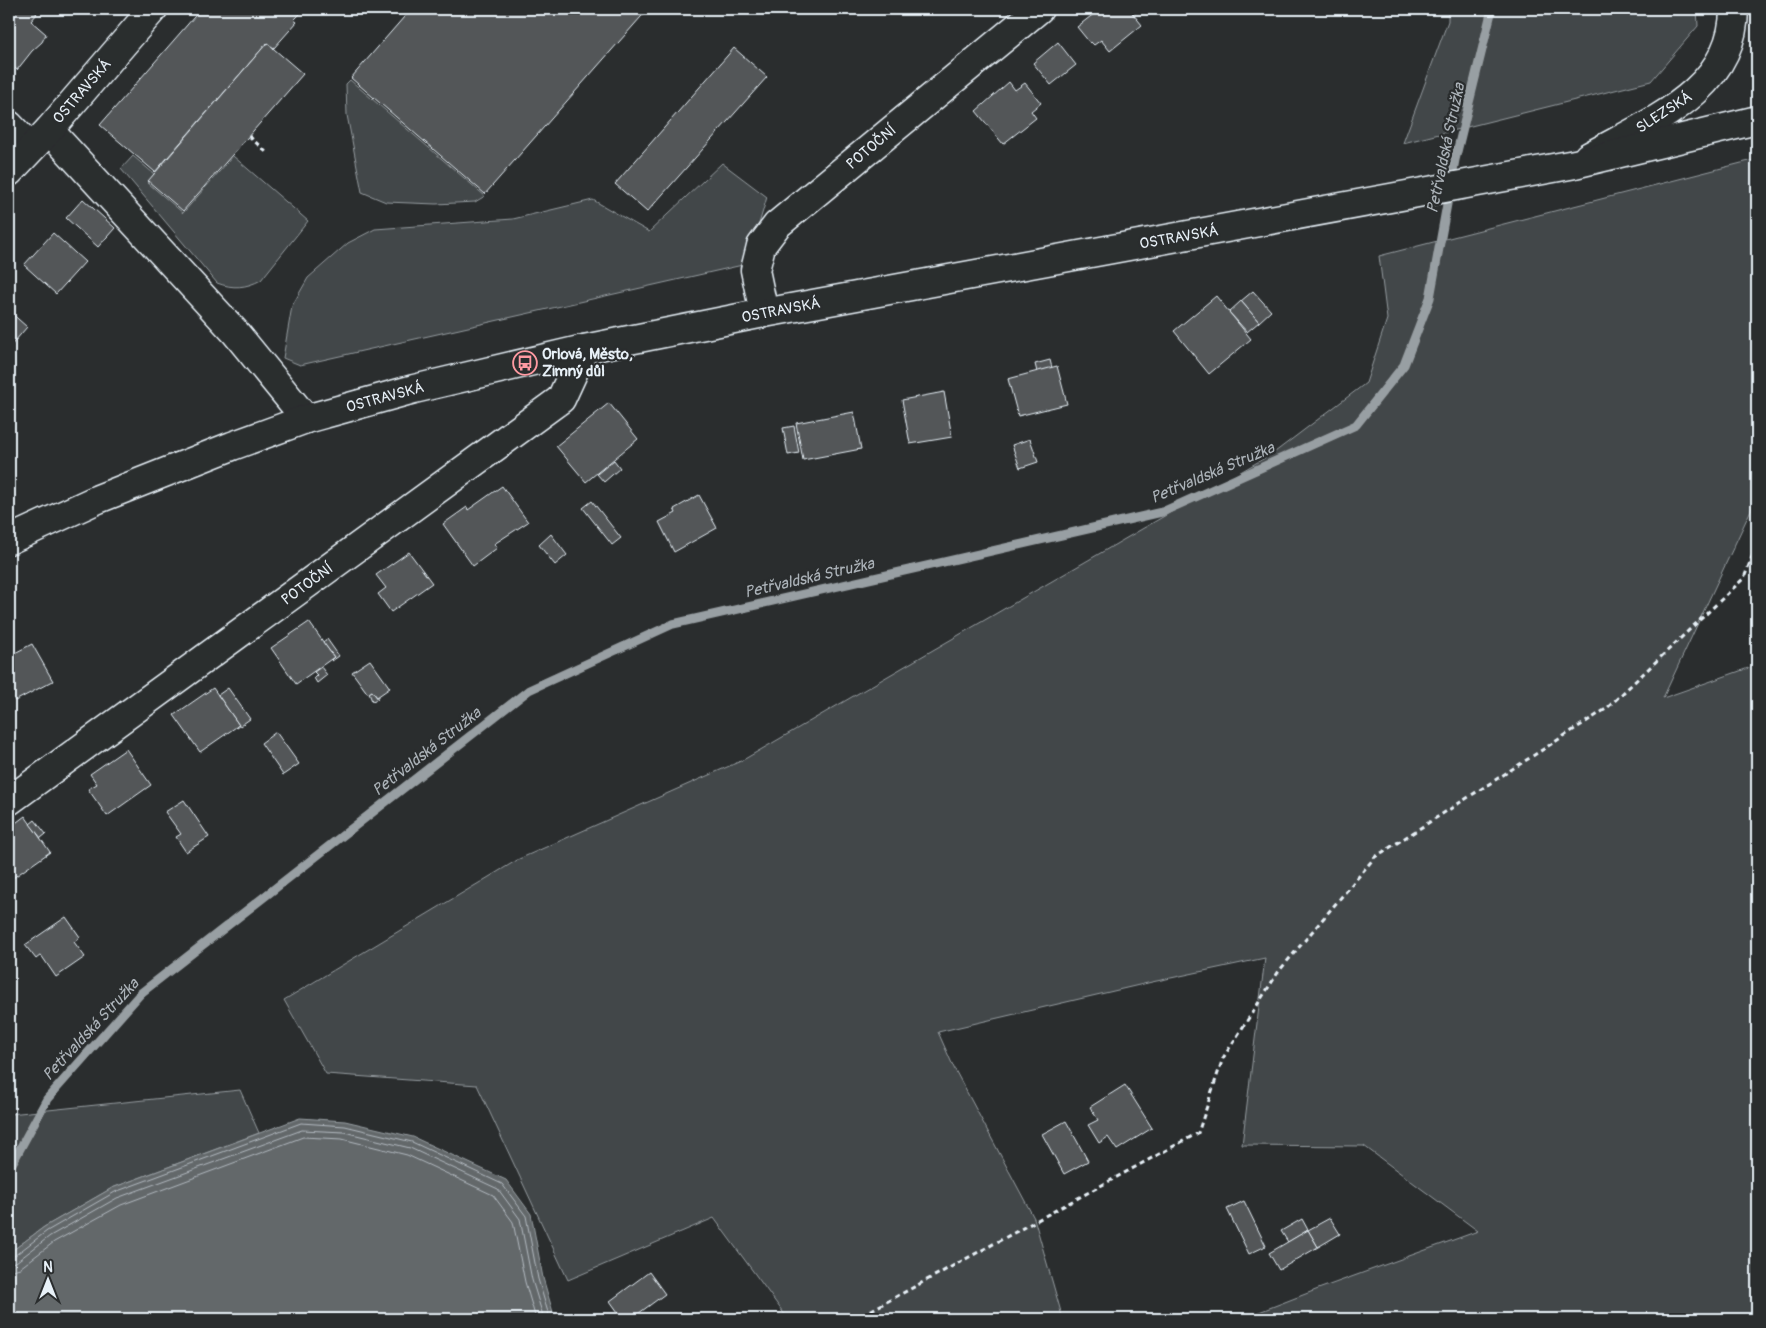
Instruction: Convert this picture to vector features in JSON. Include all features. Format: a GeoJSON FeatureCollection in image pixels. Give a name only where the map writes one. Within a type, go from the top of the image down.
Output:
{"type":"FeatureCollection","features":[{"type":"Feature","properties":{"kind":"main road","name":"OSTRAVSKÁ"},"geometry":{"type":"LineString","coordinates":[[9,172],[153,9]]}},
{"type":"Feature","properties":{"kind":"main road","name":"POTOČNÍ"},"geometry":{"type":"LineString","coordinates":[[764,313],[755,270],[760,246],[777,225],[1040,9]]}},
{"type":"Feature","properties":{"kind":"main road","name":"SLEZSKÁ"},"geometry":{"type":"LineString","coordinates":[[1575,164],[1683,103],[1707,81],[1728,48],[1734,22],[1734,9]]}},
{"type":"Feature","properties":{"kind":"main road","name":"OSTRAVSKÁ"},"geometry":{"type":"LineString","coordinates":[[9,540],[107,496],[232,446],[306,419],[414,389],[584,349],[764,313],[1575,164],[1757,120]]}},
{"type":"Feature","properties":{"kind":"main road"},"geometry":{"type":"LineString","coordinates":[[9,125],[40,139],[235,332],[306,419]]}},
{"type":"Feature","properties":{"kind":"main road","name":"POTOČNÍ"},"geometry":{"type":"LineString","coordinates":[[9,801],[561,399],[584,349]]}},
{"type":"Feature","properties":{"kind":"path"},"geometry":{"type":"LineString","coordinates":[[249,136],[266,152]]}},
{"type":"Feature","properties":{"kind":"path"},"geometry":{"type":"LineString","coordinates":[[855,1319],[1198,1133],[1223,1058],[1278,971],[1375,858],[1606,708],[1744,578],[1757,544]]}},
{"type":"Feature","properties":{"kind":"shaded area"},"geometry":{"type":"Polygon","coordinates":[[[1448,9],[1697,9],[1698,26],[1651,81],[1403,143],[1448,21],[1448,9]]]}},
{"type":"Feature","properties":{"kind":"shaded area"},"geometry":{"type":"Polygon","coordinates":[[[350,80],[485,196],[475,202],[436,204],[386,202],[362,192],[347,115],[346,84],[350,80]]]}},
{"type":"Feature","properties":{"kind":"shaded area"},"geometry":{"type":"Polygon","coordinates":[[[133,156],[154,174],[148,183],[183,213],[233,156],[308,221],[261,280],[239,287],[217,283],[121,169],[133,156]]]}},
{"type":"Feature","properties":{"kind":"shaded area"},"geometry":{"type":"Polygon","coordinates":[[[1757,159],[1757,497],[1663,698],[1757,665],[1757,1319],[1241,1319],[1478,1231],[1364,1146],[1242,1145],[1265,958],[1152,982],[938,1032],[954,1068],[1034,1218],[1063,1319],[788,1319],[714,1218],[568,1280],[477,1085],[326,1074],[284,1000],[519,859],[743,760],[1275,452],[1366,383],[1387,319],[1379,256],[1757,159]]]}},
{"type":"Feature","properties":{"kind":"shaded area"},"geometry":{"type":"Polygon","coordinates":[[[722,163],[767,197],[747,264],[300,365],[283,358],[292,306],[308,278],[348,243],[375,229],[513,219],[593,200],[649,232],[722,163]]]}},
{"type":"Feature","properties":{"kind":"shaded area"},"geometry":{"type":"Polygon","coordinates":[[[240,1090],[259,1133],[112,1188],[44,1227],[9,1253],[10,1114],[240,1090]]]}},
{"type":"Feature","properties":{"kind":"water"},"geometry":{"type":"Polygon","coordinates":[[[300,1118],[345,1121],[413,1137],[506,1180],[531,1214],[543,1278],[555,1319],[9,1319],[9,1253],[44,1227],[112,1188],[300,1118]]]}},
{"type":"Feature","properties":{"kind":"building"},"geometry":{"type":"Polygon","coordinates":[[[14,9],[18,11],[20,9],[31,9],[37,14],[31,21],[46,34],[42,42],[17,70],[9,63],[9,14],[14,9]]]}},
{"type":"Feature","properties":{"kind":"building"},"geometry":{"type":"Polygon","coordinates":[[[201,9],[296,9],[301,13],[294,20],[297,22],[274,48],[267,43],[155,172],[100,125],[201,9]]]}},
{"type":"Feature","properties":{"kind":"building"},"geometry":{"type":"Polygon","coordinates":[[[411,9],[648,9],[485,194],[351,78],[411,9]]]}},
{"type":"Feature","properties":{"kind":"building"},"geometry":{"type":"Polygon","coordinates":[[[1100,9],[1129,9],[1142,25],[1110,51],[1101,40],[1094,45],[1090,43],[1077,27],[1100,9]]]}},
{"type":"Feature","properties":{"kind":"building"},"geometry":{"type":"Polygon","coordinates":[[[1129,9],[1140,9],[1134,14],[1129,9]]]}},
{"type":"Feature","properties":{"kind":"building"},"geometry":{"type":"Polygon","coordinates":[[[1058,42],[1076,65],[1051,85],[1033,63],[1058,42]]]}},
{"type":"Feature","properties":{"kind":"building"},"geometry":{"type":"Polygon","coordinates":[[[267,43],[303,74],[183,211],[148,181],[267,43]]]}},
{"type":"Feature","properties":{"kind":"building"},"geometry":{"type":"Polygon","coordinates":[[[734,48],[767,77],[647,212],[615,184],[734,48]]]}},
{"type":"Feature","properties":{"kind":"building"},"geometry":{"type":"Polygon","coordinates":[[[1009,82],[1015,90],[1025,83],[1041,103],[1031,111],[1036,118],[1003,144],[976,111],[1009,82]]]}},
{"type":"Feature","properties":{"kind":"building"},"geometry":{"type":"Polygon","coordinates":[[[83,199],[115,228],[98,247],[66,218],[83,199]]]}},
{"type":"Feature","properties":{"kind":"building"},"geometry":{"type":"Polygon","coordinates":[[[53,233],[85,262],[56,294],[24,265],[53,233]]]}},
{"type":"Feature","properties":{"kind":"building"},"geometry":{"type":"Polygon","coordinates":[[[1253,291],[1271,311],[1259,322],[1241,301],[1253,291]]]}},
{"type":"Feature","properties":{"kind":"building"},"geometry":{"type":"Polygon","coordinates":[[[1216,296],[1251,339],[1209,374],[1174,331],[1216,296]]]}},
{"type":"Feature","properties":{"kind":"building"},"geometry":{"type":"Polygon","coordinates":[[[1241,301],[1259,322],[1247,332],[1229,312],[1241,301]]]}},
{"type":"Feature","properties":{"kind":"building"},"geometry":{"type":"Polygon","coordinates":[[[9,311],[27,327],[9,348],[9,311]]]}},
{"type":"Feature","properties":{"kind":"building"},"geometry":{"type":"Polygon","coordinates":[[[1050,360],[1052,368],[1037,372],[1035,364],[1050,360]]]}},
{"type":"Feature","properties":{"kind":"building"},"geometry":{"type":"Polygon","coordinates":[[[1057,366],[1067,404],[1018,416],[1008,379],[1057,366]]]}},
{"type":"Feature","properties":{"kind":"building"},"geometry":{"type":"Polygon","coordinates":[[[944,392],[952,437],[910,444],[902,400],[944,392]]]}},
{"type":"Feature","properties":{"kind":"building"},"geometry":{"type":"Polygon","coordinates":[[[609,403],[638,439],[586,482],[556,446],[609,403]]]}},
{"type":"Feature","properties":{"kind":"building"},"geometry":{"type":"Polygon","coordinates":[[[854,412],[861,449],[803,460],[796,423],[854,412]]]}},
{"type":"Feature","properties":{"kind":"building"},"geometry":{"type":"Polygon","coordinates":[[[794,426],[799,453],[788,455],[783,428],[794,426]]]}},
{"type":"Feature","properties":{"kind":"building"},"geometry":{"type":"Polygon","coordinates":[[[1030,439],[1038,462],[1020,468],[1012,445],[1030,439]]]}},
{"type":"Feature","properties":{"kind":"building"},"geometry":{"type":"Polygon","coordinates":[[[614,460],[620,468],[604,482],[597,474],[614,460]]]}},
{"type":"Feature","properties":{"kind":"building"},"geometry":{"type":"Polygon","coordinates":[[[502,486],[528,522],[494,544],[497,548],[473,566],[443,524],[467,507],[468,510],[502,486]]]}},
{"type":"Feature","properties":{"kind":"building"},"geometry":{"type":"Polygon","coordinates":[[[699,495],[717,528],[674,552],[659,522],[676,513],[674,509],[699,495]]]}},
{"type":"Feature","properties":{"kind":"building"},"geometry":{"type":"Polygon","coordinates":[[[592,501],[621,538],[612,545],[583,508],[592,501]]]}},
{"type":"Feature","properties":{"kind":"building"},"geometry":{"type":"Polygon","coordinates":[[[551,534],[567,555],[555,565],[539,545],[551,534]]]}},
{"type":"Feature","properties":{"kind":"building"},"geometry":{"type":"Polygon","coordinates":[[[409,552],[432,583],[391,612],[378,594],[386,588],[376,575],[409,552]]]}},
{"type":"Feature","properties":{"kind":"building"},"geometry":{"type":"Polygon","coordinates":[[[309,622],[334,657],[296,684],[271,648],[309,622]]]}},
{"type":"Feature","properties":{"kind":"building"},"geometry":{"type":"Polygon","coordinates":[[[327,639],[339,656],[332,661],[334,657],[323,642],[327,639]]]}},
{"type":"Feature","properties":{"kind":"building"},"geometry":{"type":"Polygon","coordinates":[[[32,644],[53,681],[15,701],[9,691],[9,656],[32,644]]]}},
{"type":"Feature","properties":{"kind":"building"},"geometry":{"type":"Polygon","coordinates":[[[370,660],[390,688],[377,697],[372,691],[368,694],[352,672],[370,660]]]}},
{"type":"Feature","properties":{"kind":"building"},"geometry":{"type":"Polygon","coordinates":[[[321,667],[327,675],[317,683],[314,678],[317,675],[314,672],[321,667]]]}},
{"type":"Feature","properties":{"kind":"building"},"geometry":{"type":"Polygon","coordinates":[[[213,688],[239,725],[200,752],[174,715],[213,688]]]}},
{"type":"Feature","properties":{"kind":"building"},"geometry":{"type":"Polygon","coordinates":[[[228,688],[250,719],[237,728],[239,725],[218,695],[228,688]]]}},
{"type":"Feature","properties":{"kind":"building"},"geometry":{"type":"Polygon","coordinates":[[[372,691],[378,699],[372,701],[369,693],[372,691]]]}},
{"type":"Feature","properties":{"kind":"building"},"geometry":{"type":"Polygon","coordinates":[[[276,732],[299,764],[283,775],[261,743],[276,732]]]}},
{"type":"Feature","properties":{"kind":"building"},"geometry":{"type":"Polygon","coordinates":[[[126,749],[151,785],[107,816],[88,789],[97,784],[90,774],[126,749]]]}},
{"type":"Feature","properties":{"kind":"building"},"geometry":{"type":"Polygon","coordinates":[[[184,800],[209,837],[186,852],[176,837],[181,834],[165,812],[184,800]]]}},
{"type":"Feature","properties":{"kind":"building"},"geometry":{"type":"Polygon","coordinates":[[[25,816],[50,852],[13,878],[9,871],[9,828],[25,816]]]}},
{"type":"Feature","properties":{"kind":"building"},"geometry":{"type":"Polygon","coordinates":[[[35,820],[46,834],[41,838],[30,824],[35,820]]]}},
{"type":"Feature","properties":{"kind":"building"},"geometry":{"type":"Polygon","coordinates":[[[66,917],[80,937],[74,942],[85,957],[56,977],[41,955],[36,959],[25,945],[66,917]]]}},
{"type":"Feature","properties":{"kind":"building"},"geometry":{"type":"Polygon","coordinates":[[[1125,1085],[1152,1128],[1117,1150],[1108,1137],[1099,1143],[1088,1125],[1098,1120],[1090,1107],[1125,1085]]]}},
{"type":"Feature","properties":{"kind":"building"},"geometry":{"type":"Polygon","coordinates":[[[1066,1121],[1088,1161],[1064,1174],[1042,1134],[1066,1121]]]}},
{"type":"Feature","properties":{"kind":"building"},"geometry":{"type":"Polygon","coordinates":[[[1244,1201],[1266,1246],[1249,1254],[1227,1209],[1244,1201]]]}},
{"type":"Feature","properties":{"kind":"building"},"geometry":{"type":"Polygon","coordinates":[[[1330,1218],[1340,1234],[1318,1247],[1308,1230],[1330,1218]]]}},
{"type":"Feature","properties":{"kind":"building"},"geometry":{"type":"Polygon","coordinates":[[[1302,1219],[1308,1230],[1288,1242],[1281,1231],[1302,1219]]]}},
{"type":"Feature","properties":{"kind":"building"},"geometry":{"type":"Polygon","coordinates":[[[1308,1230],[1318,1247],[1279,1270],[1269,1253],[1308,1230]]]}},
{"type":"Feature","properties":{"kind":"building"},"geometry":{"type":"Polygon","coordinates":[[[649,1272],[665,1294],[631,1319],[623,1319],[610,1301],[649,1272]]]}},
{"type":"Feature","properties":{"kind":"waterway","name":"Petřvaldská Stružka"},"geometry":{"type":"LineString","coordinates":[[9,1169],[47,1099],[141,993],[529,690],[673,624],[1162,512],[1356,425],[1404,365],[1430,298],[1455,160],[1492,9]]}},
{"type":"Feature","properties":{"kind":"place","name":"Orlová, Město, Zimný důl"},"geometry":{"type":"Point","coordinates":[525,363]}}]}
